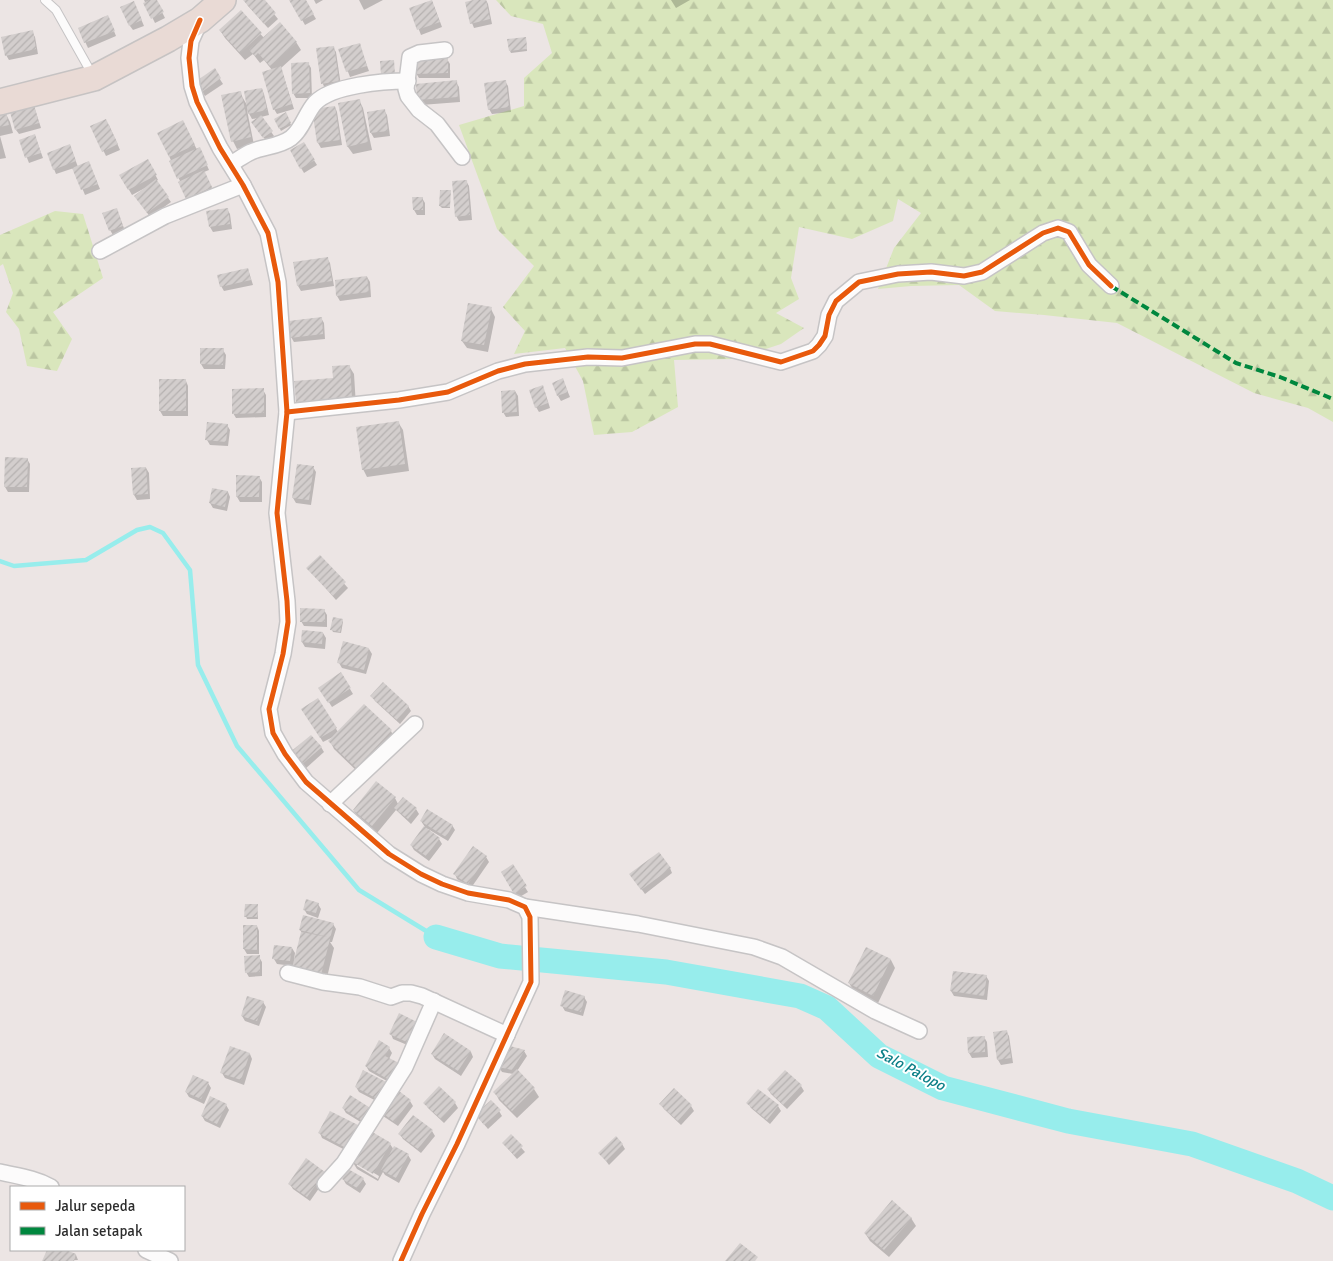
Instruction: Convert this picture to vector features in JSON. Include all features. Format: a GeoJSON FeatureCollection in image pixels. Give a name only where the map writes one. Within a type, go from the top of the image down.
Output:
{"type":"FeatureCollection","features":[{"type":"Feature","properties":{"kind":"highway"},"geometry":{"type":"LineString","coordinates":[[0,102],[94,78],[168,40],[200,20],[223,0]]}},
{"type":"Feature","properties":{"kind":"street"},"geometry":{"type":"LineString","coordinates":[[200,20],[191,41],[189,58],[192,86],[197,102],[220,148],[243,185],[268,234],[275,260],[278,282],[287,412],[277,513],[288,602],[288,622],[283,654],[269,709],[273,733],[285,754],[306,782],[390,854],[442,884],[468,893],[509,900],[527,912],[638,924],[754,947],[782,958],[875,1011],[919,1031]]}},
{"type":"Feature","properties":{"kind":"street"},"geometry":{"type":"LineString","coordinates":[[445,50],[414,54],[410,57],[406,89],[411,102],[437,124],[462,157]]}},
{"type":"Feature","properties":{"kind":"street"},"geometry":{"type":"LineString","coordinates":[[231,164],[251,152],[283,143],[293,136],[315,103],[328,95],[367,84],[408,80]]}},
{"type":"Feature","properties":{"kind":"street"},"geometry":{"type":"LineString","coordinates":[[100,251],[140,228],[166,216],[243,185]]}},
{"type":"Feature","properties":{"kind":"street"},"geometry":{"type":"LineString","coordinates":[[287,412],[399,400],[448,392],[498,371],[525,364],[588,356],[622,358],[695,344],[710,344],[781,362],[813,351],[819,345],[825,336],[829,315],[836,301],[859,282],[906,274],[931,272],[964,276],[982,272],[1043,232],[1058,228],[1068,232],[1089,265],[1111,286]]}},
{"type":"Feature","properties":{"kind":"street"},"geometry":{"type":"LineString","coordinates":[[330,804],[415,724]]}},
{"type":"Feature","properties":{"kind":"street"},"geometry":{"type":"LineString","coordinates":[[401,1261],[531,982],[527,912]]}},
{"type":"Feature","properties":{"kind":"street"},"geometry":{"type":"LineString","coordinates":[[288,973],[323,982],[360,987],[391,997],[402,993],[411,993],[434,1001],[507,1035]]}},
{"type":"Feature","properties":{"kind":"street"},"geometry":{"type":"LineString","coordinates":[[325,1184],[344,1163],[405,1067],[434,1001]]}},
{"type":"Feature","properties":{"kind":"street"},"geometry":{"type":"LineString","coordinates":[[0,1172],[30,1178],[48,1186]]}},
{"type":"Feature","properties":{"kind":"street"},"geometry":{"type":"LineString","coordinates":[[148,1251],[170,1261]]}},
{"type":"Feature","properties":{"kind":"lane"},"geometry":{"type":"LineString","coordinates":[[45,0],[56,10],[94,78]]}},
{"type":"Feature","properties":{"kind":"green space"},"geometry":{"type":"Polygon","coordinates":[[[496,0],[1333,0],[1333,422],[1308,408],[1254,393],[1117,323],[995,311],[959,285],[878,289],[894,248],[921,213],[898,199],[893,221],[852,239],[799,227],[791,278],[799,299],[776,313],[804,328],[781,344],[735,359],[674,360],[678,407],[632,432],[594,435],[583,381],[565,348],[514,354],[525,331],[503,307],[534,266],[497,229],[459,125],[524,106],[524,78],[552,53],[543,24],[511,16],[496,0]]]}},
{"type":"Feature","properties":{"kind":"green space"},"geometry":{"type":"Polygon","coordinates":[[[55,211],[83,214],[103,278],[53,312],[72,339],[57,371],[27,366],[19,329],[6,312],[13,293],[3,264],[0,266],[0,235],[55,211]]]}},
{"type":"Feature","properties":{"kind":"building"},"geometry":{"type":"Polygon","coordinates":[[[157,0],[164,12],[151,19],[143,3],[157,0]]]}},
{"type":"Feature","properties":{"kind":"building"},"geometry":{"type":"Polygon","coordinates":[[[243,0],[265,0],[276,13],[264,24],[243,0]]]}},
{"type":"Feature","properties":{"kind":"building"},"geometry":{"type":"Polygon","coordinates":[[[289,0],[306,0],[314,14],[301,21],[289,0]]]}},
{"type":"Feature","properties":{"kind":"building"},"geometry":{"type":"Polygon","coordinates":[[[432,0],[440,22],[417,30],[409,8],[432,0]]]}},
{"type":"Feature","properties":{"kind":"building"},"geometry":{"type":"Polygon","coordinates":[[[486,0],[490,19],[470,24],[465,2],[486,0]]]}},
{"type":"Feature","properties":{"kind":"building"},"geometry":{"type":"Polygon","coordinates":[[[134,1],[142,20],[129,26],[120,7],[134,1]]]}},
{"type":"Feature","properties":{"kind":"building"},"geometry":{"type":"Polygon","coordinates":[[[241,10],[262,33],[240,53],[219,30],[241,10]]]}},
{"type":"Feature","properties":{"kind":"building"},"geometry":{"type":"Polygon","coordinates":[[[108,15],[115,31],[84,43],[78,28],[108,15]]]}},
{"type":"Feature","properties":{"kind":"building"},"geometry":{"type":"Polygon","coordinates":[[[280,22],[297,42],[270,66],[258,53],[255,56],[249,50],[280,22]]]}},
{"type":"Feature","properties":{"kind":"building"},"geometry":{"type":"Polygon","coordinates":[[[33,30],[36,49],[5,56],[1,37],[33,30]]]}},
{"type":"Feature","properties":{"kind":"building"},"geometry":{"type":"Polygon","coordinates":[[[526,37],[527,49],[509,51],[507,39],[526,37]]]}},
{"type":"Feature","properties":{"kind":"building"},"geometry":{"type":"Polygon","coordinates":[[[360,43],[367,66],[346,72],[338,49],[360,43]]]}},
{"type":"Feature","properties":{"kind":"building"},"geometry":{"type":"Polygon","coordinates":[[[334,46],[339,81],[321,84],[316,48],[334,46]]]}},
{"type":"Feature","properties":{"kind":"building"},"geometry":{"type":"Polygon","coordinates":[[[415,58],[448,58],[448,73],[415,74],[415,58]]]}},
{"type":"Feature","properties":{"kind":"building"},"geometry":{"type":"Polygon","coordinates":[[[394,60],[395,74],[381,75],[380,61],[394,60]]]}},
{"type":"Feature","properties":{"kind":"building"},"geometry":{"type":"Polygon","coordinates":[[[309,62],[310,93],[292,94],[291,63],[309,62]]]}},
{"type":"Feature","properties":{"kind":"building"},"geometry":{"type":"Polygon","coordinates":[[[281,66],[292,104],[273,110],[262,72],[281,66]]]}},
{"type":"Feature","properties":{"kind":"building"},"geometry":{"type":"Polygon","coordinates":[[[215,68],[221,78],[202,92],[195,82],[215,68]]]}},
{"type":"Feature","properties":{"kind":"building"},"geometry":{"type":"Polygon","coordinates":[[[457,80],[458,97],[417,100],[416,84],[457,80]]]}},
{"type":"Feature","properties":{"kind":"building"},"geometry":{"type":"Polygon","coordinates":[[[506,80],[509,107],[488,110],[484,83],[506,80]]]}},
{"type":"Feature","properties":{"kind":"building"},"geometry":{"type":"Polygon","coordinates":[[[262,88],[267,110],[248,114],[244,91],[262,88]]]}},
{"type":"Feature","properties":{"kind":"building"},"geometry":{"type":"Polygon","coordinates":[[[241,91],[251,137],[231,142],[221,95],[241,91]]]}},
{"type":"Feature","properties":{"kind":"building"},"geometry":{"type":"Polygon","coordinates":[[[360,99],[368,142],[347,147],[338,103],[360,99]]]}},
{"type":"Feature","properties":{"kind":"building"},"geometry":{"type":"Polygon","coordinates":[[[34,105],[39,123],[15,130],[10,112],[34,105]]]}},
{"type":"Feature","properties":{"kind":"building"},"geometry":{"type":"Polygon","coordinates":[[[335,106],[340,140],[317,143],[312,109],[335,106]]]}},
{"type":"Feature","properties":{"kind":"building"},"geometry":{"type":"Polygon","coordinates":[[[385,109],[388,131],[370,133],[367,112],[385,109]]]}},
{"type":"Feature","properties":{"kind":"building"},"geometry":{"type":"Polygon","coordinates":[[[6,112],[9,125],[0,127],[0,114],[6,112]]]}},
{"type":"Feature","properties":{"kind":"building"},"geometry":{"type":"Polygon","coordinates":[[[286,112],[291,123],[279,129],[274,119],[286,112]]]}},
{"type":"Feature","properties":{"kind":"building"},"geometry":{"type":"Polygon","coordinates":[[[261,115],[273,131],[263,138],[251,122],[261,115]]]}},
{"type":"Feature","properties":{"kind":"building"},"geometry":{"type":"Polygon","coordinates":[[[106,119],[118,144],[102,152],[90,126],[106,119]]]}},
{"type":"Feature","properties":{"kind":"building"},"geometry":{"type":"Polygon","coordinates":[[[183,120],[195,145],[169,157],[157,133],[183,120]]]}},
{"type":"Feature","properties":{"kind":"building"},"geometry":{"type":"Polygon","coordinates":[[[35,134],[41,153],[25,158],[19,140],[35,134]]]}},
{"type":"Feature","properties":{"kind":"building"},"geometry":{"type":"Polygon","coordinates":[[[304,142],[315,160],[300,169],[290,150],[304,142]]]}},
{"type":"Feature","properties":{"kind":"building"},"geometry":{"type":"Polygon","coordinates":[[[70,144],[76,161],[53,170],[47,153],[70,144]]]}},
{"type":"Feature","properties":{"kind":"building"},"geometry":{"type":"Polygon","coordinates":[[[200,147],[208,165],[177,179],[169,161],[200,147]]]}},
{"type":"Feature","properties":{"kind":"building"},"geometry":{"type":"Polygon","coordinates":[[[148,159],[157,175],[128,190],[119,175],[148,159]]]}},
{"type":"Feature","properties":{"kind":"building"},"geometry":{"type":"Polygon","coordinates":[[[89,161],[98,184],[81,190],[72,168],[89,161]]]}},
{"type":"Feature","properties":{"kind":"building"},"geometry":{"type":"Polygon","coordinates":[[[204,170],[212,187],[186,199],[178,182],[204,170]]]}},
{"type":"Feature","properties":{"kind":"building"},"geometry":{"type":"Polygon","coordinates":[[[156,179],[169,197],[147,213],[134,196],[156,179]]]}},
{"type":"Feature","properties":{"kind":"building"},"geometry":{"type":"Polygon","coordinates":[[[467,180],[470,215],[455,217],[452,181],[467,180]]]}},
{"type":"Feature","properties":{"kind":"building"},"geometry":{"type":"Polygon","coordinates":[[[440,190],[451,190],[450,207],[439,206],[440,190]]]}},
{"type":"Feature","properties":{"kind":"building"},"geometry":{"type":"Polygon","coordinates":[[[412,197],[423,197],[423,210],[413,210],[412,197]]]}},
{"type":"Feature","properties":{"kind":"building"},"geometry":{"type":"Polygon","coordinates":[[[117,208],[123,226],[109,231],[102,213],[117,208]]]}},
{"type":"Feature","properties":{"kind":"building"},"geometry":{"type":"Polygon","coordinates":[[[228,208],[230,224],[209,227],[206,211],[228,208]]]}},
{"type":"Feature","properties":{"kind":"building"},"geometry":{"type":"Polygon","coordinates":[[[328,257],[332,281],[297,286],[293,262],[328,257]]]}},
{"type":"Feature","properties":{"kind":"building"},"geometry":{"type":"Polygon","coordinates":[[[248,268],[251,280],[220,287],[217,275],[248,268]]]}},
{"type":"Feature","properties":{"kind":"building"},"geometry":{"type":"Polygon","coordinates":[[[367,276],[369,292],[336,296],[335,280],[367,276]]]}},
{"type":"Feature","properties":{"kind":"building"},"geometry":{"type":"Polygon","coordinates":[[[468,303],[492,307],[484,345],[461,341],[468,303]]]}},
{"type":"Feature","properties":{"kind":"building"},"geometry":{"type":"Polygon","coordinates":[[[322,317],[323,334],[290,338],[288,321],[322,317]]]}},
{"type":"Feature","properties":{"kind":"building"},"geometry":{"type":"Polygon","coordinates":[[[200,348],[224,348],[223,365],[200,364],[200,348]]]}},
{"type":"Feature","properties":{"kind":"building"},"geometry":{"type":"Polygon","coordinates":[[[350,365],[352,398],[296,402],[294,381],[333,378],[332,366],[350,365]]]}},
{"type":"Feature","properties":{"kind":"building"},"geometry":{"type":"Polygon","coordinates":[[[563,378],[568,392],[557,396],[552,383],[563,378]]]}},
{"type":"Feature","properties":{"kind":"building"},"geometry":{"type":"Polygon","coordinates":[[[159,379],[186,379],[186,411],[159,411],[159,379]]]}},
{"type":"Feature","properties":{"kind":"building"},"geometry":{"type":"Polygon","coordinates":[[[543,385],[548,403],[535,408],[529,390],[543,385]]]}},
{"type":"Feature","properties":{"kind":"building"},"geometry":{"type":"Polygon","coordinates":[[[264,388],[264,413],[232,414],[232,389],[264,388]]]}},
{"type":"Feature","properties":{"kind":"building"},"geometry":{"type":"Polygon","coordinates":[[[515,390],[517,412],[502,413],[501,391],[515,390]]]}},
{"type":"Feature","properties":{"kind":"building"},"geometry":{"type":"Polygon","coordinates":[[[399,421],[405,464],[362,470],[356,427],[399,421]]]}},
{"type":"Feature","properties":{"kind":"building"},"geometry":{"type":"Polygon","coordinates":[[[207,422],[228,424],[226,442],[205,440],[207,422]]]}},
{"type":"Feature","properties":{"kind":"building"},"geometry":{"type":"Polygon","coordinates":[[[5,457],[28,458],[27,487],[4,487],[5,457]]]}},
{"type":"Feature","properties":{"kind":"building"},"geometry":{"type":"Polygon","coordinates":[[[297,464],[314,466],[309,500],[292,498],[297,464]]]}},
{"type":"Feature","properties":{"kind":"building"},"geometry":{"type":"Polygon","coordinates":[[[146,467],[148,494],[133,495],[131,468],[146,467]]]}},
{"type":"Feature","properties":{"kind":"building"},"geometry":{"type":"Polygon","coordinates":[[[236,475],[260,476],[259,497],[236,497],[236,475]]]}},
{"type":"Feature","properties":{"kind":"building"},"geometry":{"type":"Polygon","coordinates":[[[212,488],[228,491],[225,507],[209,503],[212,488]]]}},
{"type":"Feature","properties":{"kind":"building"},"geometry":{"type":"Polygon","coordinates":[[[320,555],[346,582],[333,596],[306,568],[320,555]]]}},
{"type":"Feature","properties":{"kind":"building"},"geometry":{"type":"Polygon","coordinates":[[[300,608],[325,609],[325,622],[300,622],[300,608]]]}},
{"type":"Feature","properties":{"kind":"building"},"geometry":{"type":"Polygon","coordinates":[[[333,617],[343,619],[340,632],[330,630],[333,617]]]}},
{"type":"Feature","properties":{"kind":"building"},"geometry":{"type":"Polygon","coordinates":[[[302,630],[323,632],[322,644],[301,642],[302,630]]]}},
{"type":"Feature","properties":{"kind":"building"},"geometry":{"type":"Polygon","coordinates":[[[343,641],[369,648],[364,670],[337,663],[343,641]]]}},
{"type":"Feature","properties":{"kind":"building"},"geometry":{"type":"Polygon","coordinates":[[[341,672],[351,688],[328,703],[318,688],[341,672]]]}},
{"type":"Feature","properties":{"kind":"building"},"geometry":{"type":"Polygon","coordinates":[[[383,682],[409,706],[397,720],[370,696],[383,682]]]}},
{"type":"Feature","properties":{"kind":"building"},"geometry":{"type":"Polygon","coordinates":[[[318,698],[337,728],[320,738],[301,709],[318,698]]]}},
{"type":"Feature","properties":{"kind":"building"},"geometry":{"type":"Polygon","coordinates":[[[364,704],[392,730],[356,768],[328,741],[364,704]]]}},
{"type":"Feature","properties":{"kind":"building"},"geometry":{"type":"Polygon","coordinates":[[[311,735],[322,747],[300,766],[289,753],[311,735]]]}},
{"type":"Feature","properties":{"kind":"building"},"geometry":{"type":"Polygon","coordinates":[[[376,781],[396,797],[372,826],[353,810],[376,781]]]}},
{"type":"Feature","properties":{"kind":"building"},"geometry":{"type":"Polygon","coordinates":[[[403,797],[417,808],[408,819],[394,808],[403,797]]]}},
{"type":"Feature","properties":{"kind":"building"},"geometry":{"type":"Polygon","coordinates":[[[427,809],[453,825],[446,837],[420,821],[427,809]]]}},
{"type":"Feature","properties":{"kind":"building"},"geometry":{"type":"Polygon","coordinates":[[[424,826],[440,838],[426,856],[410,845],[424,826]]]}},
{"type":"Feature","properties":{"kind":"building"},"geometry":{"type":"Polygon","coordinates":[[[473,846],[487,856],[468,884],[453,874],[473,846]]]}},
{"type":"Feature","properties":{"kind":"building"},"geometry":{"type":"Polygon","coordinates":[[[659,852],[671,868],[641,890],[629,874],[659,852]]]}},
{"type":"Feature","properties":{"kind":"building"},"geometry":{"type":"Polygon","coordinates":[[[513,864],[527,886],[514,894],[501,872],[513,864]]]}},
{"type":"Feature","properties":{"kind":"building"},"geometry":{"type":"Polygon","coordinates":[[[306,899],[319,903],[316,913],[303,910],[306,899]]]}},
{"type":"Feature","properties":{"kind":"building"},"geometry":{"type":"Polygon","coordinates":[[[245,904],[258,904],[257,917],[244,917],[245,904]]]}},
{"type":"Feature","properties":{"kind":"building"},"geometry":{"type":"Polygon","coordinates":[[[303,915],[334,923],[320,979],[291,972],[301,932],[328,937],[299,930],[303,915]]]}},
{"type":"Feature","properties":{"kind":"building"},"geometry":{"type":"Polygon","coordinates":[[[243,925],[257,925],[257,950],[243,949],[243,925]]]}},
{"type":"Feature","properties":{"kind":"building"},"geometry":{"type":"Polygon","coordinates":[[[274,945],[292,947],[290,961],[272,959],[274,945]]]}},
{"type":"Feature","properties":{"kind":"building"},"geometry":{"type":"Polygon","coordinates":[[[866,947],[891,959],[873,996],[848,983],[866,947]]]}},
{"type":"Feature","properties":{"kind":"building"},"geometry":{"type":"Polygon","coordinates":[[[260,955],[260,972],[245,973],[244,956],[260,955]]]}},
{"type":"Feature","properties":{"kind":"building"},"geometry":{"type":"Polygon","coordinates":[[[953,971],[987,975],[984,996],[950,991],[953,971]]]}},
{"type":"Feature","properties":{"kind":"building"},"geometry":{"type":"Polygon","coordinates":[[[565,990],[585,996],[581,1012],[560,1006],[565,990]]]}},
{"type":"Feature","properties":{"kind":"building"},"geometry":{"type":"Polygon","coordinates":[[[247,996],[264,1001],[257,1021],[241,1016],[247,996]]]}},
{"type":"Feature","properties":{"kind":"building"},"geometry":{"type":"Polygon","coordinates":[[[399,1013],[419,1023],[409,1043],[389,1034],[399,1013]]]}},
{"type":"Feature","properties":{"kind":"building"},"geometry":{"type":"Polygon","coordinates":[[[1007,1030],[1011,1058],[997,1060],[993,1032],[1007,1030]]]}},
{"type":"Feature","properties":{"kind":"building"},"geometry":{"type":"Polygon","coordinates":[[[444,1033],[471,1051],[458,1071],[431,1054],[444,1033]]]}},
{"type":"Feature","properties":{"kind":"building"},"geometry":{"type":"Polygon","coordinates":[[[985,1036],[985,1052],[968,1053],[967,1037],[985,1036]]]}},
{"type":"Feature","properties":{"kind":"building"},"geometry":{"type":"Polygon","coordinates":[[[379,1040],[390,1047],[385,1056],[401,1064],[391,1081],[365,1066],[379,1040]]]}},
{"type":"Feature","properties":{"kind":"building"},"geometry":{"type":"Polygon","coordinates":[[[230,1046],[250,1053],[241,1080],[220,1073],[230,1046]]]}},
{"type":"Feature","properties":{"kind":"building"},"geometry":{"type":"Polygon","coordinates":[[[510,1046],[525,1050],[512,1070],[498,1067],[510,1046]]]}},
{"type":"Feature","properties":{"kind":"building"},"geometry":{"type":"Polygon","coordinates":[[[517,1069],[535,1088],[512,1111],[493,1092],[517,1069]]]}},
{"type":"Feature","properties":{"kind":"building"},"geometry":{"type":"Polygon","coordinates":[[[363,1070],[390,1084],[381,1101],[355,1087],[363,1070]]]}},
{"type":"Feature","properties":{"kind":"building"},"geometry":{"type":"Polygon","coordinates":[[[785,1070],[802,1085],[783,1105],[767,1089],[785,1070]]]}},
{"type":"Feature","properties":{"kind":"building"},"geometry":{"type":"Polygon","coordinates":[[[193,1075],[209,1082],[201,1099],[185,1092],[193,1075]]]}},
{"type":"Feature","properties":{"kind":"building"},"geometry":{"type":"Polygon","coordinates":[[[439,1086],[456,1102],[441,1119],[423,1103],[439,1086]]]}},
{"type":"Feature","properties":{"kind":"building"},"geometry":{"type":"Polygon","coordinates":[[[395,1088],[411,1100],[394,1122],[379,1110],[395,1088]]]}},
{"type":"Feature","properties":{"kind":"building"},"geometry":{"type":"Polygon","coordinates":[[[674,1088],[692,1105],[678,1121],[659,1104],[674,1088]]]}},
{"type":"Feature","properties":{"kind":"building"},"geometry":{"type":"Polygon","coordinates":[[[758,1089],[779,1105],[767,1120],[746,1103],[758,1089]]]}},
{"type":"Feature","properties":{"kind":"building"},"geometry":{"type":"Polygon","coordinates":[[[350,1095],[372,1109],[364,1122],[342,1108],[350,1095]]]}},
{"type":"Feature","properties":{"kind":"building"},"geometry":{"type":"Polygon","coordinates":[[[210,1096],[227,1104],[217,1124],[201,1116],[210,1096]]]}},
{"type":"Feature","properties":{"kind":"building"},"geometry":{"type":"Polygon","coordinates":[[[491,1100],[501,1110],[484,1125],[475,1114],[491,1100]]]}},
{"type":"Feature","properties":{"kind":"building"},"geometry":{"type":"Polygon","coordinates":[[[330,1111],[358,1125],[346,1148],[318,1133],[330,1111]]]}},
{"type":"Feature","properties":{"kind":"building"},"geometry":{"type":"Polygon","coordinates":[[[413,1115],[433,1130],[418,1149],[398,1134],[413,1115]]]}},
{"type":"Feature","properties":{"kind":"building"},"geometry":{"type":"Polygon","coordinates":[[[369,1130],[391,1143],[373,1174],[351,1161],[369,1130]]]}},
{"type":"Feature","properties":{"kind":"building"},"geometry":{"type":"Polygon","coordinates":[[[511,1134],[523,1146],[514,1155],[502,1143],[511,1134]]]}},
{"type":"Feature","properties":{"kind":"building"},"geometry":{"type":"Polygon","coordinates":[[[616,1136],[623,1144],[606,1161],[598,1153],[616,1136]]]}},
{"type":"Feature","properties":{"kind":"building"},"geometry":{"type":"Polygon","coordinates":[[[394,1146],[409,1154],[396,1178],[381,1170],[394,1146]]]}},
{"type":"Feature","properties":{"kind":"building"},"geometry":{"type":"Polygon","coordinates":[[[306,1158],[325,1172],[307,1197],[288,1184],[306,1158]]]}},
{"type":"Feature","properties":{"kind":"building"},"geometry":{"type":"Polygon","coordinates":[[[348,1169],[364,1178],[357,1188],[342,1179],[348,1169]]]}},
{"type":"Feature","properties":{"kind":"building"},"geometry":{"type":"Polygon","coordinates":[[[892,1200],[912,1218],[884,1250],[864,1233],[892,1200]]]}},
{"type":"Feature","properties":{"kind":"building"},"geometry":{"type":"Polygon","coordinates":[[[740,1243],[758,1257],[755,1261],[725,1261],[740,1243]]]}},
{"type":"Feature","properties":{"kind":"building"},"geometry":{"type":"Polygon","coordinates":[[[47,1251],[68,1251],[76,1254],[74,1261],[42,1261],[47,1251]]]}},
{"type":"Feature","properties":{"kind":"waterway"},"geometry":{"type":"LineString","coordinates":[[0,561],[14,566],[86,560],[137,530],[150,527],[163,533],[190,570],[198,665],[237,746],[359,890],[436,937]]}},
{"type":"Feature","properties":{"kind":"waterway","name":"Salo Palopo"},"geometry":{"type":"LineString","coordinates":[[436,937],[500,956],[666,972],[800,996],[827,1008],[879,1056],[943,1088],[1068,1121],[1192,1144],[1297,1181],[1333,1198]]}},
{"type":"Feature","properties":{"kind":"marked path"},"geometry":{"type":"LineString","coordinates":[[1111,286],[1236,363],[1280,377],[1333,399]]}},
{"type":"Feature","properties":{"kind":"cycle path"},"geometry":{"type":"LineString","coordinates":[[200,20],[191,41],[189,58],[192,86],[197,102],[220,148],[243,185],[268,233],[278,282],[287,412],[277,513],[288,622],[283,654],[269,709],[273,733],[285,754],[306,782],[389,854],[421,874],[442,884],[468,893],[509,900],[525,907],[530,917],[531,982],[401,1261]]}},
{"type":"Feature","properties":{"kind":"cycle path"},"geometry":{"type":"LineString","coordinates":[[287,412],[399,400],[448,392],[498,371],[525,364],[588,357],[622,358],[695,344],[710,344],[781,362],[813,351],[819,345],[825,336],[829,315],[836,301],[859,282],[898,274],[931,272],[964,276],[982,272],[1043,233],[1058,228],[1069,232],[1089,265],[1111,286]]}}]}
